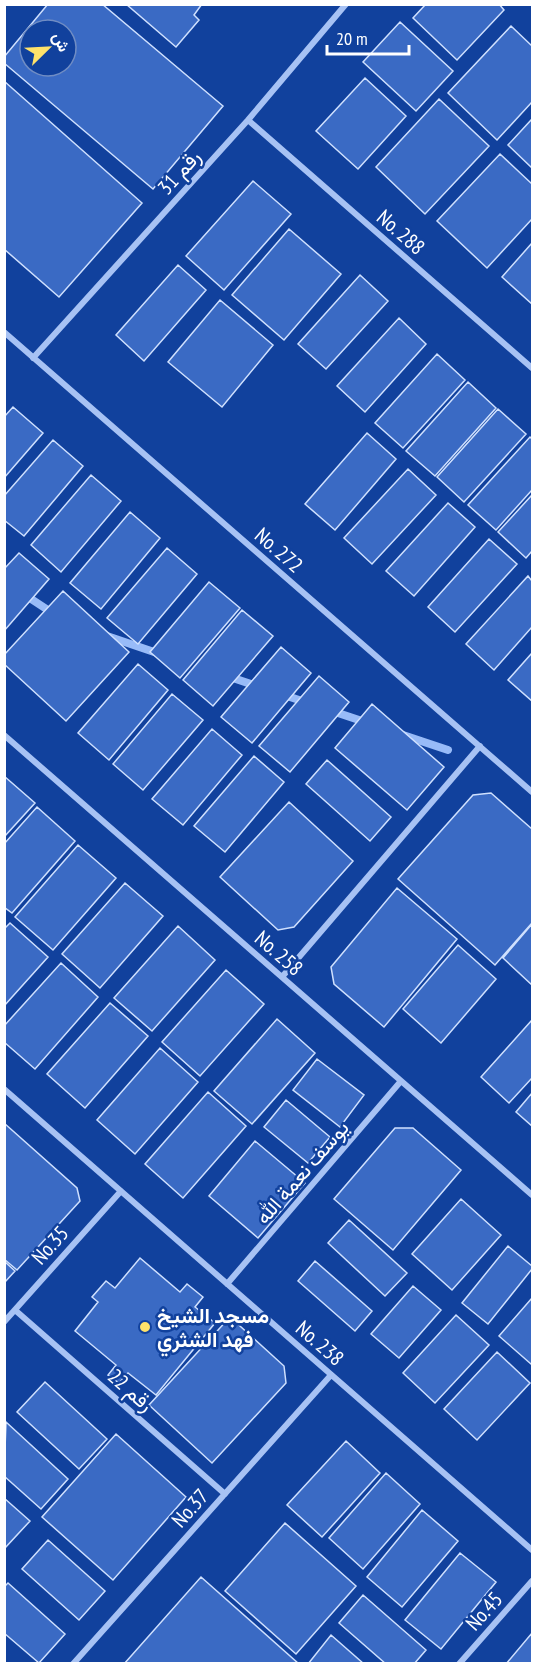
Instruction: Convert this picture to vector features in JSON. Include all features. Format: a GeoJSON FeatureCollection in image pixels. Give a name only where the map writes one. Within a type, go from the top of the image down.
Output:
{"type":"FeatureCollection","features":[{"type":"Feature","properties":{"kind":"street","name":"رقم 31"},"geometry":{"type":"LineString","coordinates":[[33,358],[249,120],[346,4]]}},
{"type":"Feature","properties":{"kind":"street","name":"No. 288"},"geometry":{"type":"LineString","coordinates":[[249,120],[532,369]]}},
{"type":"Feature","properties":{"kind":"street","name":"No. 272"},"geometry":{"type":"LineString","coordinates":[[4,332],[532,792]]}},
{"type":"Feature","properties":{"kind":"street","name":"No. 258"},"geometry":{"type":"LineString","coordinates":[[4,735],[532,1195]]}},
{"type":"Feature","properties":{"kind":"street"},"geometry":{"type":"LineString","coordinates":[[282,977],[480,746]]}},
{"type":"Feature","properties":{"kind":"street","name":"يوسف نعمة الله"},"geometry":{"type":"LineString","coordinates":[[227,1284],[401,1081]]}},
{"type":"Feature","properties":{"kind":"street","name":"No. 238"},"geometry":{"type":"LineString","coordinates":[[4,1089],[532,1550]]}},
{"type":"Feature","properties":{"kind":"street","name":"No.35"},"geometry":{"type":"LineString","coordinates":[[4,1322],[121,1191]]}},
{"type":"Feature","properties":{"kind":"street","name":"رقم 22"},"geometry":{"type":"LineString","coordinates":[[15,1310],[225,1494]]}},
{"type":"Feature","properties":{"kind":"street","name":"No.37"},"geometry":{"type":"LineString","coordinates":[[73,1664],[332,1374]]}},
{"type":"Feature","properties":{"kind":"street","name":"No.45"},"geometry":{"type":"LineString","coordinates":[[459,1664],[532,1581]]}},
{"type":"Feature","properties":{"kind":"building"},"geometry":{"type":"Polygon","coordinates":[[[48,4],[102,4],[223,106],[153,189],[22,78],[78,78],[78,18],[36,18],[48,4]]]}},
{"type":"Feature","properties":{"kind":"building"},"geometry":{"type":"Polygon","coordinates":[[[126,4],[202,4],[194,15],[199,20],[176,47],[126,4]]]}},
{"type":"Feature","properties":{"kind":"building"},"geometry":{"type":"Polygon","coordinates":[[[426,4],[499,4],[504,10],[457,60],[413,18],[426,4]]]}},
{"type":"Feature","properties":{"kind":"building"},"geometry":{"type":"Polygon","coordinates":[[[400,22],[453,71],[416,111],[363,62],[400,22]]]}},
{"type":"Feature","properties":{"kind":"building"},"geometry":{"type":"Polygon","coordinates":[[[511,26],[532,46],[532,102],[497,140],[448,93],[511,26]]]}},
{"type":"Feature","properties":{"kind":"building"},"geometry":{"type":"Polygon","coordinates":[[[18,40],[18,75],[4,63],[4,57],[18,40]]]}},
{"type":"Feature","properties":{"kind":"building"},"geometry":{"type":"Polygon","coordinates":[[[365,78],[406,116],[358,169],[316,131],[365,78]]]}},
{"type":"Feature","properties":{"kind":"building"},"geometry":{"type":"Polygon","coordinates":[[[4,81],[142,203],[59,297],[4,249],[4,81]]]}},
{"type":"Feature","properties":{"kind":"building"},"geometry":{"type":"Polygon","coordinates":[[[439,99],[489,146],[425,214],[376,167],[439,99]]]}},
{"type":"Feature","properties":{"kind":"building"},"geometry":{"type":"Polygon","coordinates":[[[532,119],[532,168],[508,145],[532,119]]]}},
{"type":"Feature","properties":{"kind":"building"},"geometry":{"type":"Polygon","coordinates":[[[500,154],[532,184],[532,219],[487,268],[437,221],[500,154]]]}},
{"type":"Feature","properties":{"kind":"building"},"geometry":{"type":"Polygon","coordinates":[[[253,181],[291,214],[224,290],[186,256],[253,181]]]}},
{"type":"Feature","properties":{"kind":"building"},"geometry":{"type":"Polygon","coordinates":[[[289,229],[341,274],[284,340],[232,295],[289,229]]]}},
{"type":"Feature","properties":{"kind":"building"},"geometry":{"type":"Polygon","coordinates":[[[532,243],[532,304],[502,277],[532,243]]]}},
{"type":"Feature","properties":{"kind":"building"},"geometry":{"type":"Polygon","coordinates":[[[178,265],[206,290],[144,361],[116,335],[178,265]]]}},
{"type":"Feature","properties":{"kind":"building"},"geometry":{"type":"Polygon","coordinates":[[[360,275],[388,301],[326,369],[298,344],[360,275]]]}},
{"type":"Feature","properties":{"kind":"building"},"geometry":{"type":"Polygon","coordinates":[[[220,300],[273,345],[222,407],[168,362],[220,300]]]}},
{"type":"Feature","properties":{"kind":"building"},"geometry":{"type":"Polygon","coordinates":[[[399,318],[426,344],[365,412],[337,386],[399,318]]]}},
{"type":"Feature","properties":{"kind":"building"},"geometry":{"type":"Polygon","coordinates":[[[437,354],[465,380],[403,448],[375,423],[437,354]]]}},
{"type":"Feature","properties":{"kind":"building"},"geometry":{"type":"Polygon","coordinates":[[[468,382],[496,408],[435,476],[406,451],[468,382]]]}},
{"type":"Feature","properties":{"kind":"building"},"geometry":{"type":"Polygon","coordinates":[[[13,407],[43,433],[4,478],[4,417],[13,407]]]}},
{"type":"Feature","properties":{"kind":"building"},"geometry":{"type":"Polygon","coordinates":[[[498,409],[526,434],[464,502],[437,477],[498,409]]]}},
{"type":"Feature","properties":{"kind":"building"},"geometry":{"type":"Polygon","coordinates":[[[367,433],[396,459],[335,530],[305,504],[367,433]]]}},
{"type":"Feature","properties":{"kind":"building"},"geometry":{"type":"Polygon","coordinates":[[[530,437],[532,439],[532,490],[496,530],[468,505],[530,437]]]}},
{"type":"Feature","properties":{"kind":"building"},"geometry":{"type":"Polygon","coordinates":[[[53,440],[83,466],[24,536],[4,520],[4,496],[53,440]]]}},
{"type":"Feature","properties":{"kind":"building"},"geometry":{"type":"Polygon","coordinates":[[[408,469],[436,495],[372,564],[344,538],[408,469]]]}},
{"type":"Feature","properties":{"kind":"building"},"geometry":{"type":"Polygon","coordinates":[[[91,475],[121,501],[61,572],[31,545],[91,475]]]}},
{"type":"Feature","properties":{"kind":"building"},"geometry":{"type":"Polygon","coordinates":[[[532,495],[532,551],[526,558],[498,532],[532,495]]]}},
{"type":"Feature","properties":{"kind":"building"},"geometry":{"type":"Polygon","coordinates":[[[448,503],[475,527],[414,596],[386,571],[448,503]]]}},
{"type":"Feature","properties":{"kind":"building"},"geometry":{"type":"Polygon","coordinates":[[[130,512],[160,538],[101,609],[70,583],[130,512]]]}},
{"type":"Feature","properties":{"kind":"building"},"geometry":{"type":"Polygon","coordinates":[[[489,539],[517,564],[455,632],[428,607],[489,539]]]}},
{"type":"Feature","properties":{"kind":"building"},"geometry":{"type":"Polygon","coordinates":[[[167,548],[197,574],[138,644],[107,618],[167,548]]]}},
{"type":"Feature","properties":{"kind":"building"},"geometry":{"type":"Polygon","coordinates":[[[19,553],[49,579],[4,631],[4,569],[19,553]]]}},
{"type":"Feature","properties":{"kind":"building"},"geometry":{"type":"Polygon","coordinates":[[[528,576],[532,581],[532,627],[494,670],[466,644],[528,576]]]}},
{"type":"Feature","properties":{"kind":"building"},"geometry":{"type":"Polygon","coordinates":[[[209,582],[240,608],[180,678],[150,652],[209,582]]]}},
{"type":"Feature","properties":{"kind":"building"},"geometry":{"type":"Polygon","coordinates":[[[63,591],[129,652],[66,721],[4,664],[4,655],[63,591]]]}},
{"type":"Feature","properties":{"kind":"building"},"geometry":{"type":"Polygon","coordinates":[[[242,610],[273,636],[213,706],[183,680],[242,610]]]}},
{"type":"Feature","properties":{"kind":"building"},"geometry":{"type":"Polygon","coordinates":[[[281,647],[311,673],[252,743],[221,717],[281,647]]]}},
{"type":"Feature","properties":{"kind":"building"},"geometry":{"type":"Polygon","coordinates":[[[532,653],[532,701],[508,680],[532,653]]]}},
{"type":"Feature","properties":{"kind":"building"},"geometry":{"type":"Polygon","coordinates":[[[138,664],[168,690],[109,760],[78,733],[138,664]]]}},
{"type":"Feature","properties":{"kind":"building"},"geometry":{"type":"Polygon","coordinates":[[[319,676],[349,702],[290,772],[259,746],[319,676]]]}},
{"type":"Feature","properties":{"kind":"building"},"geometry":{"type":"Polygon","coordinates":[[[172,694],[203,720],[143,790],[113,764],[172,694]]]}},
{"type":"Feature","properties":{"kind":"building"},"geometry":{"type":"Polygon","coordinates":[[[372,704],[444,767],[407,810],[335,748],[372,704]]]}},
{"type":"Feature","properties":{"kind":"building"},"geometry":{"type":"Polygon","coordinates":[[[212,729],[242,755],[183,825],[152,799],[212,729]]]}},
{"type":"Feature","properties":{"kind":"building"},"geometry":{"type":"Polygon","coordinates":[[[254,756],[284,782],[225,852],[194,826],[254,756]]]}},
{"type":"Feature","properties":{"kind":"building"},"geometry":{"type":"Polygon","coordinates":[[[327,760],[391,817],[370,841],[306,784],[327,760]]]}},
{"type":"Feature","properties":{"kind":"building"},"geometry":{"type":"Polygon","coordinates":[[[4,776],[35,803],[4,837],[4,776]]]}},
{"type":"Feature","properties":{"kind":"building"},"geometry":{"type":"Polygon","coordinates":[[[491,793],[532,829],[532,923],[495,965],[398,879],[473,795],[491,793]]]}},
{"type":"Feature","properties":{"kind":"building"},"geometry":{"type":"Polygon","coordinates":[[[289,802],[353,861],[294,927],[278,930],[220,877],[289,802]]]}},
{"type":"Feature","properties":{"kind":"building"},"geometry":{"type":"Polygon","coordinates":[[[37,807],[75,841],[12,913],[4,907],[4,844],[37,807]]]}},
{"type":"Feature","properties":{"kind":"building"},"geometry":{"type":"Polygon","coordinates":[[[78,845],[116,878],[53,950],[15,917],[78,845]]]}},
{"type":"Feature","properties":{"kind":"building"},"geometry":{"type":"Polygon","coordinates":[[[125,883],[163,916],[100,988],[62,954],[125,883]]]}},
{"type":"Feature","properties":{"kind":"building"},"geometry":{"type":"Polygon","coordinates":[[[397,888],[457,939],[384,1027],[334,984],[331,967],[397,888]]]}},
{"type":"Feature","properties":{"kind":"building"},"geometry":{"type":"Polygon","coordinates":[[[10,923],[48,957],[4,1006],[4,929],[10,923]]]}},
{"type":"Feature","properties":{"kind":"building"},"geometry":{"type":"Polygon","coordinates":[[[532,924],[532,985],[503,958],[532,924]]]}},
{"type":"Feature","properties":{"kind":"building"},"geometry":{"type":"Polygon","coordinates":[[[178,926],[215,960],[152,1031],[114,998],[178,926]]]}},
{"type":"Feature","properties":{"kind":"building"},"geometry":{"type":"Polygon","coordinates":[[[458,945],[496,979],[441,1043],[403,1009],[458,945]]]}},
{"type":"Feature","properties":{"kind":"building"},"geometry":{"type":"Polygon","coordinates":[[[61,963],[98,997],[35,1069],[4,1042],[4,1026],[61,963]]]}},
{"type":"Feature","properties":{"kind":"building"},"geometry":{"type":"Polygon","coordinates":[[[226,970],[264,1004],[200,1076],[162,1042],[226,970]]]}},
{"type":"Feature","properties":{"kind":"building"},"geometry":{"type":"Polygon","coordinates":[[[110,1003],[148,1036],[85,1108],[47,1074],[110,1003]]]}},
{"type":"Feature","properties":{"kind":"building"},"geometry":{"type":"Polygon","coordinates":[[[277,1019],[315,1053],[252,1124],[214,1091],[277,1019]]]}},
{"type":"Feature","properties":{"kind":"building"},"geometry":{"type":"Polygon","coordinates":[[[532,1020],[532,1078],[509,1103],[481,1077],[532,1020]]]}},
{"type":"Feature","properties":{"kind":"building"},"geometry":{"type":"Polygon","coordinates":[[[160,1048],[198,1082],[135,1154],[97,1120],[160,1048]]]}},
{"type":"Feature","properties":{"kind":"building"},"geometry":{"type":"Polygon","coordinates":[[[317,1059],[364,1095],[340,1127],[293,1090],[317,1059]]]}},
{"type":"Feature","properties":{"kind":"building"},"geometry":{"type":"Polygon","coordinates":[[[208,1092],[246,1126],[183,1198],[145,1164],[208,1092]]]}},
{"type":"Feature","properties":{"kind":"building"},"geometry":{"type":"Polygon","coordinates":[[[532,1093],[532,1126],[516,1112],[532,1093]]]}},
{"type":"Feature","properties":{"kind":"building"},"geometry":{"type":"Polygon","coordinates":[[[286,1100],[330,1137],[308,1163],[264,1127],[286,1100]]]}},
{"type":"Feature","properties":{"kind":"building"},"geometry":{"type":"Polygon","coordinates":[[[4,1123],[77,1188],[80,1201],[17,1270],[4,1259],[4,1123]]]}},
{"type":"Feature","properties":{"kind":"building"},"geometry":{"type":"Polygon","coordinates":[[[395,1128],[413,1128],[461,1170],[393,1250],[334,1199],[395,1128]]]}},
{"type":"Feature","properties":{"kind":"building"},"geometry":{"type":"Polygon","coordinates":[[[255,1141],[305,1183],[258,1238],[209,1196],[255,1141]]]}},
{"type":"Feature","properties":{"kind":"building"},"geometry":{"type":"Polygon","coordinates":[[[461,1199],[501,1235],[452,1290],[412,1254],[461,1199]]]}},
{"type":"Feature","properties":{"kind":"building"},"geometry":{"type":"Polygon","coordinates":[[[349,1220],[407,1273],[385,1296],[328,1243],[349,1220]]]}},
{"type":"Feature","properties":{"kind":"building"},"geometry":{"type":"Polygon","coordinates":[[[508,1246],[532,1266],[532,1269],[488,1324],[462,1303],[508,1246]]]}},
{"type":"Feature","properties":{"kind":"building","name":"مسجد الشيخ فهد الشثري"},"geometry":{"type":"Polygon","coordinates":[[[140,1258],[180,1292],[187,1284],[203,1297],[195,1307],[215,1323],[156,1395],[128,1373],[119,1383],[108,1375],[116,1365],[75,1331],[98,1302],[92,1297],[106,1281],[115,1288],[140,1258]]]}},
{"type":"Feature","properties":{"kind":"building"},"geometry":{"type":"Polygon","coordinates":[[[4,1261],[15,1271],[4,1283],[4,1261]]]}},
{"type":"Feature","properties":{"kind":"building"},"geometry":{"type":"Polygon","coordinates":[[[315,1261],[372,1311],[355,1331],[298,1281],[315,1261]]]}},
{"type":"Feature","properties":{"kind":"building"},"geometry":{"type":"Polygon","coordinates":[[[413,1286],[441,1310],[399,1358],[371,1334],[413,1286]]]}},
{"type":"Feature","properties":{"kind":"building"},"geometry":{"type":"Polygon","coordinates":[[[532,1298],[532,1363],[531,1364],[499,1336],[532,1298]]]}},
{"type":"Feature","properties":{"kind":"building"},"geometry":{"type":"Polygon","coordinates":[[[456,1315],[489,1345],[435,1403],[403,1373],[456,1315]]]}},
{"type":"Feature","properties":{"kind":"building"},"geometry":{"type":"Polygon","coordinates":[[[230,1317],[284,1366],[286,1383],[212,1463],[149,1405],[230,1317]]]}},
{"type":"Feature","properties":{"kind":"building"},"geometry":{"type":"Polygon","coordinates":[[[497,1352],[530,1383],[477,1440],[444,1409],[497,1352]]]}},
{"type":"Feature","properties":{"kind":"building"},"geometry":{"type":"Polygon","coordinates":[[[45,1382],[107,1439],[79,1469],[17,1412],[45,1382]]]}},
{"type":"Feature","properties":{"kind":"building"},"geometry":{"type":"Polygon","coordinates":[[[6,1422],[68,1479],[41,1509],[4,1476],[6,1422]]]}},
{"type":"Feature","properties":{"kind":"building"},"geometry":{"type":"Polygon","coordinates":[[[116,1434],[186,1497],[113,1580],[42,1517],[116,1434]]]}},
{"type":"Feature","properties":{"kind":"building"},"geometry":{"type":"Polygon","coordinates":[[[346,1441],[380,1473],[322,1537],[287,1505],[346,1441]]]}},
{"type":"Feature","properties":{"kind":"building"},"geometry":{"type":"Polygon","coordinates":[[[386,1473],[420,1504],[363,1569],[329,1538],[386,1473]]]}},
{"type":"Feature","properties":{"kind":"building"},"geometry":{"type":"Polygon","coordinates":[[[4,1498],[30,1521],[4,1549],[4,1498]]]}},
{"type":"Feature","properties":{"kind":"building"},"geometry":{"type":"Polygon","coordinates":[[[422,1510],[458,1541],[402,1607],[367,1577],[422,1510]]]}},
{"type":"Feature","properties":{"kind":"building"},"geometry":{"type":"Polygon","coordinates":[[[285,1523],[356,1586],[296,1654],[225,1591],[285,1523]]]}},
{"type":"Feature","properties":{"kind":"building"},"geometry":{"type":"Polygon","coordinates":[[[48,1540],[105,1591],[79,1620],[22,1569],[48,1540]]]}},
{"type":"Feature","properties":{"kind":"building"},"geometry":{"type":"Polygon","coordinates":[[[460,1553],[496,1582],[441,1649],[405,1620],[460,1553]]]}},
{"type":"Feature","properties":{"kind":"building"},"geometry":{"type":"Polygon","coordinates":[[[201,1577],[299,1664],[124,1664],[201,1577]]]}},
{"type":"Feature","properties":{"kind":"building"},"geometry":{"type":"Polygon","coordinates":[[[8,1583],[65,1634],[39,1663],[4,1633],[4,1587],[8,1583]]]}},
{"type":"Feature","properties":{"kind":"building"},"geometry":{"type":"Polygon","coordinates":[[[363,1595],[426,1650],[414,1664],[386,1664],[339,1623],[363,1595]]]}},
{"type":"Feature","properties":{"kind":"building"},"geometry":{"type":"Polygon","coordinates":[[[532,1633],[532,1664],[506,1664],[532,1633]]]}},
{"type":"Feature","properties":{"kind":"building"},"geometry":{"type":"Polygon","coordinates":[[[331,1635],[364,1664],[308,1664],[331,1635]]]}},
{"type":"Feature","properties":{"kind":"waterway"},"geometry":{"type":"LineString","coordinates":[[22,593],[54,614]]}},
{"type":"Feature","properties":{"kind":"waterway"},"geometry":{"type":"LineString","coordinates":[[104,635],[160,654]]}},
{"type":"Feature","properties":{"kind":"waterway"},"geometry":{"type":"LineString","coordinates":[[227,676],[260,687]]}},
{"type":"Feature","properties":{"kind":"waterway"},"geometry":{"type":"LineString","coordinates":[[281,694],[308,703]]}},
{"type":"Feature","properties":{"kind":"waterway"},"geometry":{"type":"LineString","coordinates":[[329,710],[368,723]]}},
{"type":"Feature","properties":{"kind":"waterway"},"geometry":{"type":"LineString","coordinates":[[400,734],[448,750]]}},
{"type":"Feature","properties":{"kind":"place","name":"مسجد الشيخ فهد الشثري"},"geometry":{"type":"Point","coordinates":[145,1327]}}]}
